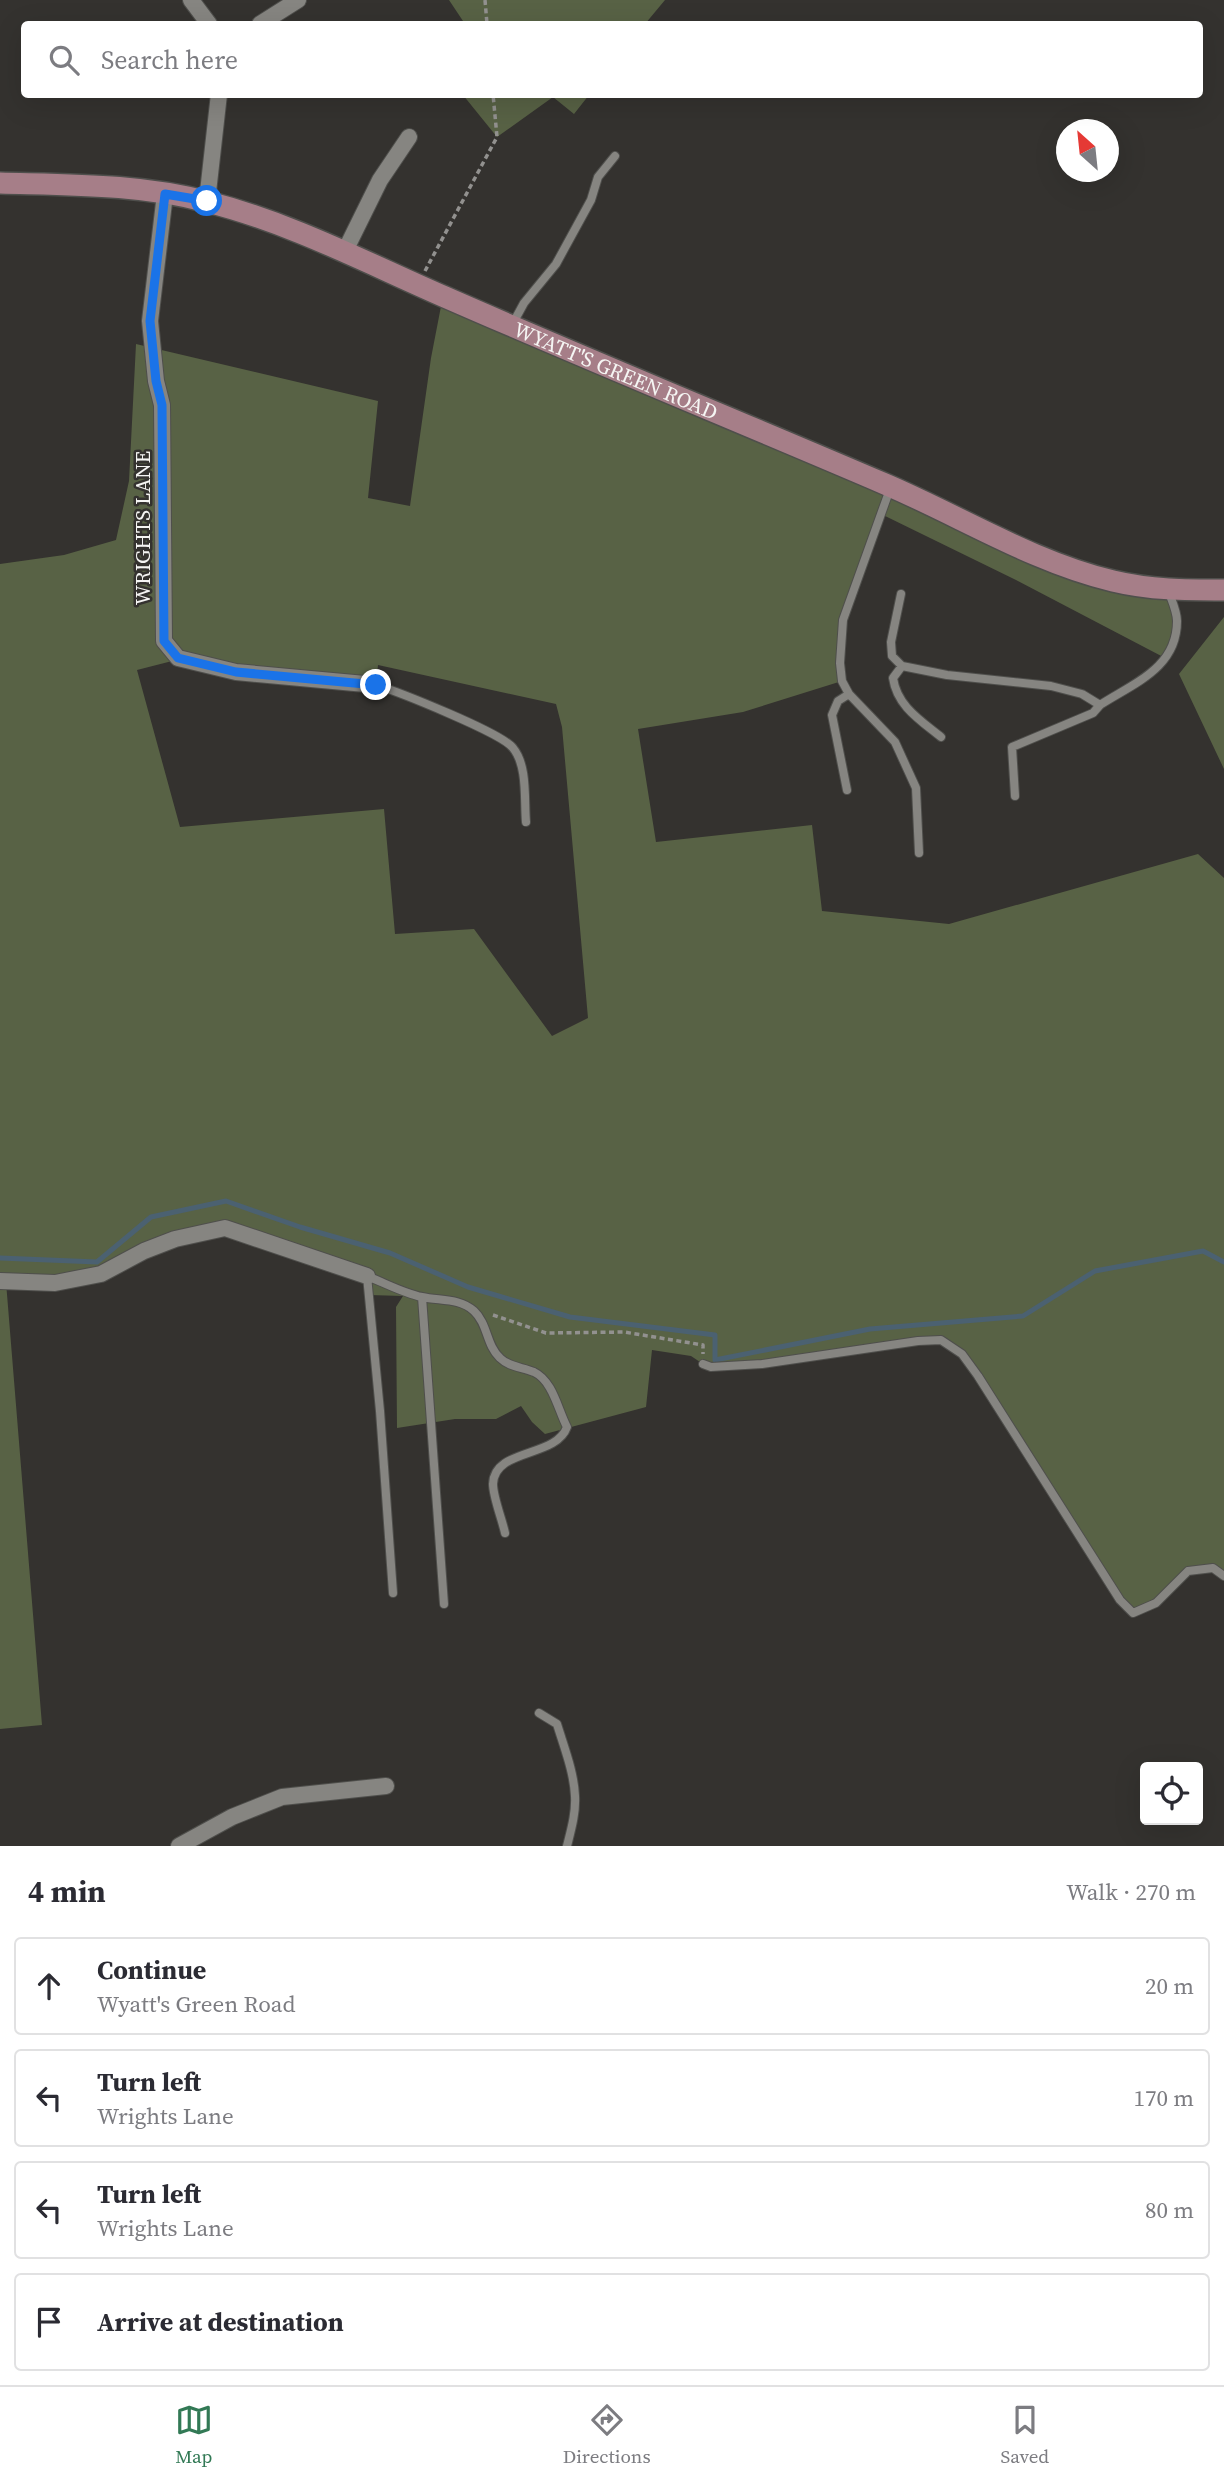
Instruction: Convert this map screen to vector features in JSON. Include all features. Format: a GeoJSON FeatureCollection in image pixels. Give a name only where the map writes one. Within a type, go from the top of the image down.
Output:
{"type":"FeatureCollection","features":[{"type":"Feature","properties":{"kind":"street"},"geometry":{"type":"LineString","coordinates":[[191,0],[207,21]]}},
{"type":"Feature","properties":{"kind":"street"},"geometry":{"type":"LineString","coordinates":[[265,21],[298,0]]}},
{"type":"Feature","properties":{"kind":"street"},"geometry":{"type":"LineString","coordinates":[[207,201],[219,98]]}},
{"type":"Feature","properties":{"kind":"street"},"geometry":{"type":"LineString","coordinates":[[345,251],[380,180],[409,137]]}},
{"type":"Feature","properties":{"kind":"street","name":"WYATT'S GREEN ROAD"},"geometry":{"type":"LineString","coordinates":[[0,183],[127,189],[165,194],[207,201],[278,224],[891,486],[1063,566],[1114,582],[1168,590],[1224,590]]}},
{"type":"Feature","properties":{"kind":"street","name":"WRIGHTS LANE"},"geometry":{"type":"LineString","coordinates":[[165,194],[150,321],[156,381],[162,405],[164,641],[178,658],[236,672],[376,685]]}},
{"type":"Feature","properties":{"kind":"street"},"geometry":{"type":"LineString","coordinates":[[0,1281],[55,1283],[101,1274],[144,1251],[175,1239],[225,1228],[367,1276]]}},
{"type":"Feature","properties":{"kind":"street"},"geometry":{"type":"LineString","coordinates":[[179,1846],[222,1821],[282,1797],[386,1786]]}},
{"type":"Feature","properties":{"kind":"lane"},"geometry":{"type":"LineString","coordinates":[[512,325],[524,303],[556,264],[591,201],[598,177],[615,156]]}},
{"type":"Feature","properties":{"kind":"lane"},"geometry":{"type":"LineString","coordinates":[[891,486],[843,620],[842,681],[849,694],[895,742],[916,788],[919,853]]}},
{"type":"Feature","properties":{"kind":"lane"},"geometry":{"type":"LineString","coordinates":[[1015,796],[1012,747],[1093,713],[1100,705],[1167,659],[1174,642],[1177,619],[1168,590]]}},
{"type":"Feature","properties":{"kind":"lane"},"geometry":{"type":"LineString","coordinates":[[901,594],[891,642],[892,656],[902,666],[947,675],[1051,686],[1082,694],[1100,705]]}},
{"type":"Feature","properties":{"kind":"lane"},"geometry":{"type":"LineString","coordinates":[[902,666],[893,678],[899,700],[941,737]]}},
{"type":"Feature","properties":{"kind":"lane"},"geometry":{"type":"LineString","coordinates":[[376,685],[494,734],[513,748],[521,766],[526,822]]}},
{"type":"Feature","properties":{"kind":"lane"},"geometry":{"type":"LineString","coordinates":[[847,790],[832,715],[838,701],[849,694]]}},
{"type":"Feature","properties":{"kind":"lane"},"geometry":{"type":"LineString","coordinates":[[393,1593],[367,1276],[422,1297],[459,1303],[471,1308],[480,1318],[493,1350],[500,1359],[512,1366],[537,1373],[543,1378],[567,1427],[557,1442],[506,1462],[497,1471],[493,1484],[505,1533]]}},
{"type":"Feature","properties":{"kind":"lane"},"geometry":{"type":"LineString","coordinates":[[422,1297],[444,1604]]}},
{"type":"Feature","properties":{"kind":"lane"},"geometry":{"type":"LineString","coordinates":[[703,1364],[711,1367],[762,1364],[918,1340],[941,1340],[962,1354],[978,1376],[1119,1600],[1133,1613],[1156,1603],[1188,1571],[1213,1568],[1224,1576]]}},
{"type":"Feature","properties":{"kind":"lane"},"geometry":{"type":"LineString","coordinates":[[538,1713],[557,1724],[575,1795],[573,1821],[566,1846]]}},
{"type":"Feature","properties":{"kind":"path"},"geometry":{"type":"LineString","coordinates":[[485,0],[487,21]]}},
{"type":"Feature","properties":{"kind":"path"},"geometry":{"type":"LineString","coordinates":[[421,286],[425,271],[497,137],[493,98]]}},
{"type":"Feature","properties":{"kind":"path"},"geometry":{"type":"LineString","coordinates":[[471,1308],[547,1333],[624,1332],[703,1345],[703,1364]]}},
{"type":"Feature","properties":{"kind":"green space"},"geometry":{"type":"Polygon","coordinates":[[[449,0],[665,0],[648,21],[463,21],[449,0]]]}},
{"type":"Feature","properties":{"kind":"green space"},"geometry":{"type":"Polygon","coordinates":[[[465,98],[552,98],[497,137],[465,98]]]}},
{"type":"Feature","properties":{"kind":"green space"},"geometry":{"type":"Polygon","coordinates":[[[554,98],[587,98],[574,114],[554,98]]]}},
{"type":"Feature","properties":{"kind":"green space"},"geometry":{"type":"Polygon","coordinates":[[[443,296],[1011,543],[1168,590],[1177,619],[1167,659],[1016,580],[881,514],[843,620],[842,681],[743,712],[638,729],[656,842],[812,825],[822,911],[949,924],[1198,854],[1224,878],[1224,1576],[1213,1568],[1188,1571],[1156,1603],[1133,1613],[962,1354],[941,1341],[762,1364],[703,1364],[691,1356],[652,1350],[646,1407],[545,1434],[521,1406],[496,1419],[455,1419],[397,1428],[396,1307],[403,1296],[369,1295],[366,1276],[225,1228],[101,1274],[6,1282],[42,1725],[0,1729],[0,564],[64,555],[116,540],[129,481],[136,344],[378,401],[368,498],[410,506],[431,358],[443,296]],[[180,659],[137,670],[180,827],[384,809],[395,934],[474,929],[552,1036],[588,1018],[562,727],[556,704],[378,665],[376,685],[180,659]]]}},
{"type":"Feature","properties":{"kind":"green space"},"geometry":{"type":"Polygon","coordinates":[[[1224,617],[1224,769],[1179,674],[1224,617]]]}},
{"type":"Feature","properties":{"kind":"waterway"},"geometry":{"type":"LineString","coordinates":[[0,1258],[97,1262],[151,1217],[226,1201],[300,1227],[390,1253],[468,1287],[570,1317],[715,1335],[715,1360],[870,1329],[1023,1316],[1095,1271],[1203,1251],[1224,1262]]}},
{"type":"Feature","properties":{"kind":"route"},"geometry":{"type":"LineString","coordinates":[[207,201],[165,194],[150,321],[152,355],[162,405],[164,641],[178,658],[236,672],[376,685]]}}]}
